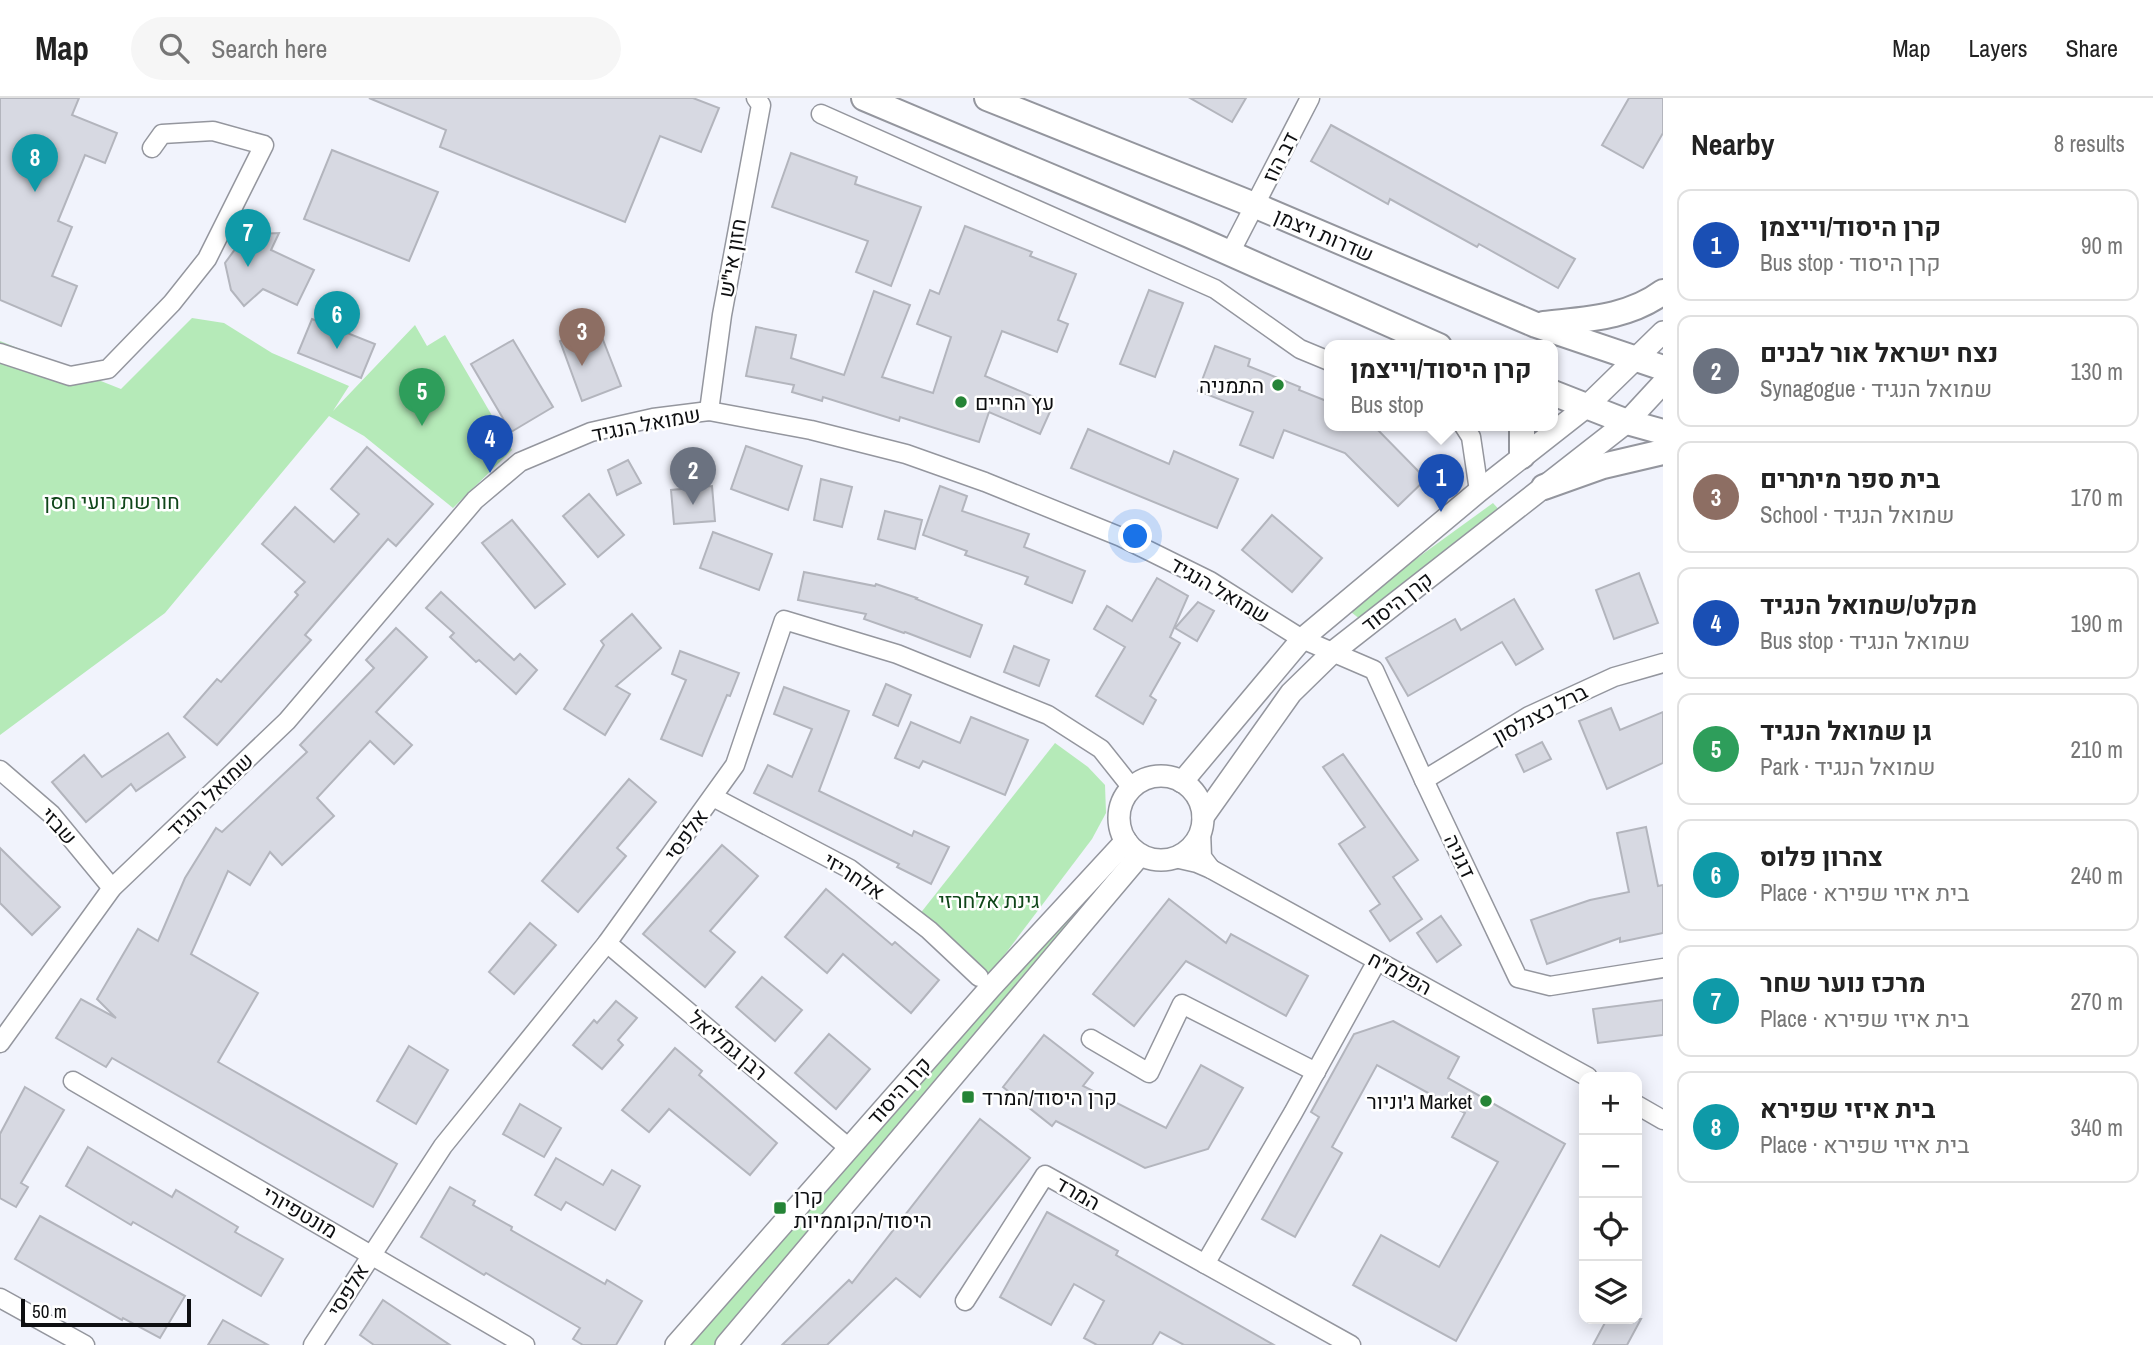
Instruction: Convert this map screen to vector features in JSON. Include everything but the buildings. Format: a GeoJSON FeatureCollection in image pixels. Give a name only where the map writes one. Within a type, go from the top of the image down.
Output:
{"type":"FeatureCollection","features":[{"type":"Feature","properties":{"kind":"main road"},"geometry":{"type":"LineString","coordinates":[[864,98],[1230,253],[1426,340]]}},
{"type":"Feature","properties":{"kind":"main road","name":"שדרות ויצמן"},"geometry":{"type":"LineString","coordinates":[[990,98],[1254,205],[1536,325],[1663,368]]}},
{"type":"Feature","properties":{"kind":"main road"},"geometry":{"type":"LineString","coordinates":[[1536,325],[1600,318],[1627,311],[1663,292]]}},
{"type":"Feature","properties":{"kind":"main road"},"geometry":{"type":"LineString","coordinates":[[1558,395],[1627,422],[1663,432]]}},
{"type":"Feature","properties":{"kind":"main road"},"geometry":{"type":"LineString","coordinates":[[1522,431],[1522,456]]}},
{"type":"Feature","properties":{"kind":"main road"},"geometry":{"type":"LineString","coordinates":[[1544,487],[1603,466],[1663,452]]}},
{"type":"Feature","properties":{"kind":"street","name":"דב הוז"},"geometry":{"type":"LineString","coordinates":[[1230,253],[1310,98]]}},
{"type":"Feature","properties":{"kind":"street","name":"חזון אי\"ש"},"geometry":{"type":"LineString","coordinates":[[709,411],[722,315],[758,102]]}},
{"type":"Feature","properties":{"kind":"street"},"geometry":{"type":"LineString","coordinates":[[821,114],[1215,289],[1300,349],[1324,359]]}},
{"type":"Feature","properties":{"kind":"street"},"geometry":{"type":"LineString","coordinates":[[0,353],[70,376],[108,369],[172,303],[208,259],[264,145],[213,131],[162,134],[152,148]]}},
{"type":"Feature","properties":{"kind":"street","name":"קרן היסוד"},"geometry":{"type":"LineString","coordinates":[[1558,428],[1586,407],[1663,331]]}},
{"type":"Feature","properties":{"kind":"street","name":"קרן היסוד"},"geometry":{"type":"LineString","coordinates":[[1202,824],[1291,693],[1333,652],[1627,422],[1663,383]]}},
{"type":"Feature","properties":{"kind":"street","name":"שמואל הנגיד"},"geometry":{"type":"LineString","coordinates":[[0,1043],[112,888],[287,721],[475,500],[520,462],[591,432],[653,418],[709,411],[811,430],[906,454],[985,482],[1121,537],[1210,581],[1302,639]]}},
{"type":"Feature","properties":{"kind":"street"},"geometry":{"type":"LineString","coordinates":[[1467,431],[1471,437],[1479,491]]}},
{"type":"Feature","properties":{"kind":"street","name":"קרן היסוד"},"geometry":{"type":"LineString","coordinates":[[1182,782],[1302,639],[1555,431]]}},
{"type":"Feature","properties":{"kind":"street","name":"אלפסי"},"geometry":{"type":"LineString","coordinates":[[313,1345],[443,1146],[607,943],[735,765],[784,620],[897,654],[1048,715],[1101,750],[1132,788]]}},
{"type":"Feature","properties":{"kind":"street","name":"דגניה"},"geometry":{"type":"LineString","coordinates":[[1302,639],[1374,670],[1518,978],[1550,986],[1663,968]]}},
{"type":"Feature","properties":{"kind":"street","name":"ברל כצנלסון"},"geometry":{"type":"LineString","coordinates":[[1424,780],[1529,716],[1614,677],[1663,663]]}},
{"type":"Feature","properties":{"kind":"street","name":"שבזי"},"geometry":{"type":"LineString","coordinates":[[0,770],[51,814],[112,888]]}},
{"type":"Feature","properties":{"kind":"street"},"geometry":{"type":"LineString","coordinates":[[1202,824],[1195,842],[1186,852],[1175,858],[1151,859],[1133,848],[1121,830],[1120,807],[1132,788],[1143,780],[1170,777],[1182,782],[1193,791],[1200,803],[1202,824],[1202,857],[1211,869]]}},
{"type":"Feature","properties":{"kind":"street","name":"אלחריזי"},"geometry":{"type":"LineString","coordinates":[[713,797],[850,869],[929,930],[979,977]]}},
{"type":"Feature","properties":{"kind":"street","name":"קרן היסוד"},"geometry":{"type":"LineString","coordinates":[[676,1345],[991,988],[1133,848]]}},
{"type":"Feature","properties":{"kind":"street","name":"קרן היסוד"},"geometry":{"type":"LineString","coordinates":[[726,1345],[1133,848]]}},
{"type":"Feature","properties":{"kind":"street","name":"הפלמ\"ח"},"geometry":{"type":"LineString","coordinates":[[1175,858],[1211,869],[1579,1072]]}},
{"type":"Feature","properties":{"kind":"street","name":"רבן גמליאל"},"geometry":{"type":"LineString","coordinates":[[607,943],[849,1148]]}},
{"type":"Feature","properties":{"kind":"street"},"geometry":{"type":"LineString","coordinates":[[1205,1264],[1377,961]]}},
{"type":"Feature","properties":{"kind":"street"},"geometry":{"type":"LineString","coordinates":[[1091,1039],[1149,1073],[1182,1004],[1316,1072]]}},
{"type":"Feature","properties":{"kind":"street","name":"מונטפיורי"},"geometry":{"type":"LineString","coordinates":[[73,1081],[525,1345]]}},
{"type":"Feature","properties":{"kind":"street"},"geometry":{"type":"LineString","coordinates":[[1642,1108],[1663,1120]]}},
{"type":"Feature","properties":{"kind":"street","name":"המרד"},"geometry":{"type":"LineString","coordinates":[[965,1301],[1045,1175],[1351,1345]]}},
{"type":"Feature","properties":{"kind":"street"},"geometry":{"type":"LineString","coordinates":[[0,1298],[85,1345]]}},
{"type":"Feature","properties":{"kind":"green space","name":"חורשת רועי חסן"},"geometry":{"type":"Polygon","coordinates":[[[192,318],[224,323],[272,353],[349,386],[333,411],[415,325],[427,346],[445,335],[512,450],[453,508],[364,436],[329,416],[165,613],[0,735],[0,341],[121,389],[192,318]]]}},
{"type":"Feature","properties":{"kind":"green space"},"geometry":{"type":"Polygon","coordinates":[[[1493,503],[1501,512],[1361,620],[1351,612],[1376,588],[1493,503]]]}},
{"type":"Feature","properties":{"kind":"green space","name":"גינת אלחרזי"},"geometry":{"type":"Polygon","coordinates":[[[1055,743],[1088,767],[1105,785],[1106,813],[1092,839],[990,974],[919,915],[1055,743]]]}},
{"type":"Feature","properties":{"kind":"green space"},"geometry":{"type":"Polygon","coordinates":[[[1120,852],[1128,858],[720,1345],[683,1345],[1120,852]]]}},
{"type":"Feature","properties":{"kind":"place","name":"בית איזי שפירא"},"geometry":{"type":"Point","coordinates":[35,192]}},
{"type":"Feature","properties":{"kind":"place","name":"מרכז נוער שחר"},"geometry":{"type":"Point","coordinates":[248,267]}},
{"type":"Feature","properties":{"kind":"place","name":"צהרון פלוס"},"geometry":{"type":"Point","coordinates":[337,349]}},
{"type":"Feature","properties":{"kind":"place","name":"בית ספר מיתרים"},"geometry":{"type":"Point","coordinates":[582,366]}},
{"type":"Feature","properties":{"kind":"place","name":"התמניה"},"geometry":{"type":"Point","coordinates":[1278,385]}},
{"type":"Feature","properties":{"kind":"place","name":"עץ החיים"},"geometry":{"type":"Point","coordinates":[961,402]}},
{"type":"Feature","properties":{"kind":"place","name":"גן שמואל הנגיד"},"geometry":{"type":"Point","coordinates":[422,426]}},
{"type":"Feature","properties":{"kind":"place","name":"מקלט/שמואל הנגיד"},"geometry":{"type":"Point","coordinates":[490,473]}},
{"type":"Feature","properties":{"kind":"place","name":"נצח ישראל אור לבנים"},"geometry":{"type":"Point","coordinates":[693,505]}},
{"type":"Feature","properties":{"kind":"place","name":"קרן היסוד/וייצמן"},"geometry":{"type":"Point","coordinates":[1441,512]}},
{"type":"Feature","properties":{"kind":"place","name":"קרן היסוד/המרד"},"geometry":{"type":"Point","coordinates":[968,1097]}},
{"type":"Feature","properties":{"kind":"place","name":"ג'וניור Market"},"geometry":{"type":"Point","coordinates":[1486,1101]}},
{"type":"Feature","properties":{"kind":"place","name":"קרן היסוד/הקוממיות"},"geometry":{"type":"Point","coordinates":[780,1208]}}]}
